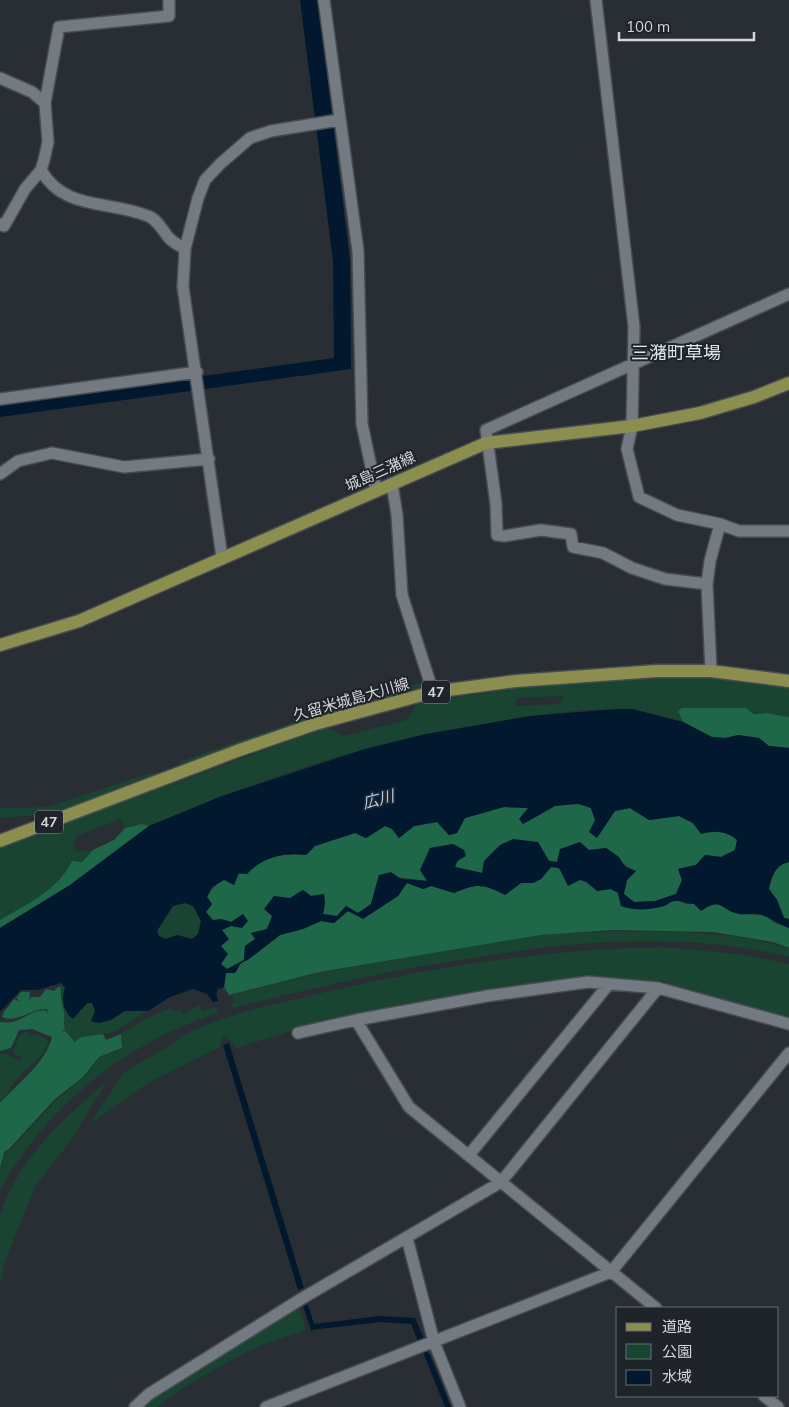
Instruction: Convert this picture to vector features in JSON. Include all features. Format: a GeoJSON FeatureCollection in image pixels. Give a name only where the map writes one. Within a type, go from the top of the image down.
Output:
{"type":"FeatureCollection","features":[{"type":"Feature","properties":{"kind":"main road","name":"城島三潴線"},"geometry":{"type":"LineString","coordinates":[[0,645],[79,621],[486,443],[632,426],[700,413],[754,398],[789,383]]}},
{"type":"Feature","properties":{"kind":"main road","name":"久留米城島大川線"},"geometry":{"type":"LineString","coordinates":[[0,841],[281,736],[316,724],[433,692],[516,681],[584,675],[711,671],[789,682]]}},
{"type":"Feature","properties":{"kind":"street"},"geometry":{"type":"LineString","coordinates":[[0,224],[4,226],[25,189],[41,170],[48,142],[45,103],[59,27],[169,16],[168,0]]}},
{"type":"Feature","properties":{"kind":"street"},"geometry":{"type":"LineString","coordinates":[[324,0],[358,251],[362,424],[376,490]]}},
{"type":"Feature","properties":{"kind":"street"},"geometry":{"type":"LineString","coordinates":[[596,0],[633,317],[635,362],[632,426],[627,449],[637,480],[639,497],[677,515],[720,524],[739,531],[789,531]]}},
{"type":"Feature","properties":{"kind":"street"},"geometry":{"type":"LineString","coordinates":[[1,81],[32,92],[45,103]]}},
{"type":"Feature","properties":{"kind":"street"},"geometry":{"type":"LineString","coordinates":[[222,557],[200,392],[183,287],[185,249],[198,198],[205,180],[250,138],[312,124],[340,120]]}},
{"type":"Feature","properties":{"kind":"street"},"geometry":{"type":"LineString","coordinates":[[41,170],[48,183],[70,197],[150,216],[171,240],[185,249]]}},
{"type":"Feature","properties":{"kind":"street"},"geometry":{"type":"LineString","coordinates":[[707,584],[665,579],[632,568],[603,553],[573,547],[571,534],[541,530],[504,536],[497,535],[490,451],[486,443],[486,430],[789,294]]}},
{"type":"Feature","properties":{"kind":"street"},"geometry":{"type":"LineString","coordinates":[[0,399],[197,374]]}},
{"type":"Feature","properties":{"kind":"street"},"geometry":{"type":"LineString","coordinates":[[0,474],[18,461],[52,453],[124,467],[208,459]]}},
{"type":"Feature","properties":{"kind":"street"},"geometry":{"type":"LineString","coordinates":[[392,484],[397,515],[402,595],[433,692]]}},
{"type":"Feature","properties":{"kind":"street"},"geometry":{"type":"LineString","coordinates":[[711,671],[707,584],[710,561],[720,524]]}},
{"type":"Feature","properties":{"kind":"street"},"geometry":{"type":"LineString","coordinates":[[298,1033],[356,1020],[487,996],[588,982],[658,988],[789,1024]]}},
{"type":"Feature","properties":{"kind":"street"},"geometry":{"type":"LineString","coordinates":[[469,1155],[609,984]]}},
{"type":"Feature","properties":{"kind":"street"},"geometry":{"type":"LineString","coordinates":[[135,1407],[149,1394],[301,1299],[501,1182],[658,988]]}},
{"type":"Feature","properties":{"kind":"street"},"geometry":{"type":"LineString","coordinates":[[356,1020],[409,1107],[655,1307]]}},
{"type":"Feature","properties":{"kind":"street"},"geometry":{"type":"LineString","coordinates":[[266,1407],[611,1272],[789,1053]]}},
{"type":"Feature","properties":{"kind":"street"},"geometry":{"type":"LineString","coordinates":[[407,1238],[434,1342],[460,1407]]}},
{"type":"Feature","properties":{"kind":"street"},"geometry":{"type":"LineString","coordinates":[[765,1397],[778,1407]]}},
{"type":"Feature","properties":{"kind":"green space"},"geometry":{"type":"Polygon","coordinates":[[[678,675],[772,684],[789,688],[789,717],[766,713],[678,711],[683,722],[632,709],[583,710],[530,716],[426,734],[365,749],[308,766],[222,796],[149,826],[142,824],[125,828],[121,819],[76,836],[73,846],[77,852],[93,850],[82,862],[72,861],[59,880],[41,895],[0,920],[0,847],[328,727],[343,736],[407,720],[417,703],[569,681],[678,675]],[[564,696],[517,698],[515,706],[559,704],[564,696]]]}},
{"type":"Feature","properties":{"kind":"green space"},"geometry":{"type":"Polygon","coordinates":[[[421,683],[420,691],[378,702],[378,693],[421,683]]]}},
{"type":"Feature","properties":{"kind":"green space"},"geometry":{"type":"Polygon","coordinates":[[[337,697],[334,706],[310,721],[185,766],[178,762],[308,717],[337,697]]]}},
{"type":"Feature","properties":{"kind":"green space"},"geometry":{"type":"Polygon","coordinates":[[[682,708],[746,708],[754,714],[766,713],[789,717],[789,748],[769,746],[759,738],[738,735],[726,738],[712,737],[683,722],[678,711],[682,708]]]}},
{"type":"Feature","properties":{"kind":"green space"},"geometry":{"type":"Polygon","coordinates":[[[175,770],[58,813],[0,818],[0,808],[48,807],[147,774],[175,770]]]}},
{"type":"Feature","properties":{"kind":"green space"},"geometry":{"type":"Polygon","coordinates":[[[578,803],[591,808],[595,820],[608,819],[615,811],[630,808],[649,820],[679,816],[693,823],[701,834],[720,832],[733,837],[737,840],[735,850],[721,857],[705,855],[696,865],[678,869],[682,880],[676,894],[655,901],[634,902],[623,894],[627,880],[636,871],[624,864],[606,848],[589,850],[557,862],[549,861],[538,842],[482,873],[455,867],[464,850],[453,844],[430,848],[428,881],[379,875],[371,904],[358,913],[346,906],[337,916],[323,914],[324,894],[311,896],[303,890],[281,906],[267,929],[251,933],[256,939],[245,946],[244,960],[227,969],[220,964],[221,930],[231,926],[231,922],[221,919],[213,921],[206,912],[212,904],[207,897],[219,883],[235,875],[247,874],[259,863],[282,855],[306,855],[315,846],[355,833],[366,838],[385,826],[392,829],[399,838],[414,826],[437,822],[449,835],[457,833],[465,818],[504,807],[528,808],[523,824],[555,806],[578,803]]]}},
{"type":"Feature","properties":{"kind":"green space"},"geometry":{"type":"Polygon","coordinates":[[[142,824],[149,826],[70,885],[0,928],[0,920],[31,902],[50,888],[59,880],[72,861],[82,862],[93,850],[114,840],[125,828],[142,824]]]}},
{"type":"Feature","properties":{"kind":"green space"},"geometry":{"type":"Polygon","coordinates":[[[789,862],[789,919],[784,918],[777,900],[769,889],[777,868],[789,862]]]}},
{"type":"Feature","properties":{"kind":"green space"},"geometry":{"type":"Polygon","coordinates":[[[551,867],[576,876],[597,891],[611,889],[618,893],[621,906],[664,906],[671,901],[679,901],[686,904],[721,904],[739,914],[764,915],[775,923],[789,928],[789,948],[773,942],[713,932],[613,930],[540,935],[320,972],[229,995],[224,987],[226,973],[235,973],[241,963],[280,935],[303,929],[321,921],[334,923],[348,911],[363,918],[398,896],[407,883],[423,889],[431,886],[454,893],[474,886],[480,886],[505,895],[521,883],[533,883],[541,879],[551,867]]]}},
{"type":"Feature","properties":{"kind":"green space"},"geometry":{"type":"Polygon","coordinates":[[[185,903],[193,906],[201,921],[198,934],[192,939],[177,935],[166,939],[159,936],[157,931],[173,906],[185,903]]]}},
{"type":"Feature","properties":{"kind":"green space"},"geometry":{"type":"Polygon","coordinates":[[[613,931],[702,933],[746,938],[789,949],[789,957],[751,949],[675,941],[637,941],[561,946],[523,950],[389,972],[233,1008],[231,1004],[234,1002],[232,995],[319,973],[540,935],[613,931]]]}},
{"type":"Feature","properties":{"kind":"green space"},"geometry":{"type":"Polygon","coordinates":[[[665,947],[747,955],[789,964],[789,1021],[684,991],[664,981],[610,980],[355,1017],[287,1032],[237,1048],[226,1036],[222,1038],[220,1047],[148,1083],[91,1123],[123,1073],[180,1039],[180,1037],[210,1023],[242,1013],[394,977],[439,969],[529,956],[665,947]]]}},
{"type":"Feature","properties":{"kind":"green space"},"geometry":{"type":"Polygon","coordinates":[[[182,982],[207,994],[193,989],[170,997],[114,1032],[81,1037],[75,1042],[65,1031],[61,983],[82,1010],[87,1003],[182,982]]]}},
{"type":"Feature","properties":{"kind":"green space"},"geometry":{"type":"Polygon","coordinates":[[[61,987],[64,1014],[65,1029],[62,1032],[65,1031],[75,1042],[81,1037],[103,1034],[106,1040],[121,1034],[122,1048],[99,1057],[83,1077],[54,1100],[5,1151],[0,1168],[0,1103],[38,1064],[52,1037],[32,1029],[19,1030],[11,1048],[0,1051],[0,1022],[13,1022],[31,1013],[45,1010],[48,1014],[47,1009],[41,1009],[13,1019],[2,1017],[14,999],[21,1002],[16,998],[21,992],[30,992],[29,1001],[31,997],[40,997],[46,989],[54,991],[61,987]]]}},
{"type":"Feature","properties":{"kind":"green space"},"geometry":{"type":"Polygon","coordinates":[[[198,1005],[203,1011],[216,1007],[218,1013],[184,1025],[152,1041],[92,1081],[40,1131],[0,1191],[0,1171],[6,1151],[10,1150],[55,1101],[83,1078],[100,1057],[122,1049],[122,1033],[147,1018],[171,1008],[175,1011],[180,1010],[184,1014],[198,1005]]]}},
{"type":"Feature","properties":{"kind":"green space"},"geometry":{"type":"Polygon","coordinates":[[[23,1032],[27,1032],[31,1036],[37,1034],[49,1041],[42,1054],[20,1075],[4,1097],[5,1101],[0,1104],[0,1054],[5,1053],[17,1060],[21,1059],[22,1055],[16,1056],[12,1050],[16,1046],[18,1036],[21,1036],[23,1032]]]}},
{"type":"Feature","properties":{"kind":"green space"},"geometry":{"type":"Polygon","coordinates":[[[106,1083],[72,1139],[35,1187],[5,1261],[0,1285],[0,1216],[7,1196],[29,1159],[43,1142],[74,1110],[106,1083]]]}},
{"type":"Feature","properties":{"kind":"green space"},"geometry":{"type":"Polygon","coordinates":[[[298,1305],[306,1330],[261,1345],[233,1359],[186,1386],[157,1407],[140,1407],[298,1305]]]}},
{"type":"Feature","properties":{"kind":"water"},"geometry":{"type":"Polygon","coordinates":[[[300,0],[318,0],[350,261],[351,369],[0,417],[0,404],[334,358],[333,261],[300,0]]]}},
{"type":"Feature","properties":{"kind":"water","name":"広川"},"geometry":{"type":"Polygon","coordinates":[[[632,709],[683,722],[712,737],[726,738],[738,735],[759,738],[769,746],[789,748],[789,862],[777,868],[769,889],[777,900],[784,918],[789,919],[789,928],[761,915],[740,914],[718,905],[701,911],[694,904],[677,901],[653,908],[626,908],[621,906],[618,893],[611,889],[597,891],[587,882],[580,880],[568,886],[559,868],[551,867],[541,879],[533,883],[521,883],[505,895],[480,886],[454,893],[431,886],[423,889],[407,883],[398,896],[363,919],[348,911],[334,923],[321,921],[303,929],[280,935],[241,963],[235,973],[226,973],[224,987],[218,989],[216,994],[218,1001],[213,1002],[207,994],[193,989],[170,997],[148,1011],[125,1011],[111,1020],[99,1023],[91,1021],[95,1011],[92,1003],[87,1003],[73,1019],[67,1013],[63,996],[65,988],[61,983],[37,990],[21,990],[0,1012],[0,928],[70,885],[149,826],[222,796],[365,749],[426,734],[530,716],[632,709]],[[578,804],[555,806],[523,824],[519,819],[528,808],[504,807],[465,818],[457,833],[449,835],[437,822],[414,826],[399,838],[392,829],[385,826],[366,838],[355,833],[315,846],[306,855],[282,855],[259,863],[247,874],[239,873],[234,885],[224,880],[212,887],[207,897],[212,904],[206,912],[213,920],[221,919],[231,922],[243,914],[248,921],[242,928],[231,926],[222,930],[229,939],[221,946],[228,954],[221,964],[227,969],[244,960],[245,946],[255,939],[251,933],[267,929],[272,916],[264,909],[274,896],[290,898],[303,890],[311,896],[324,894],[323,914],[337,916],[346,906],[358,913],[371,904],[379,875],[391,872],[401,879],[427,881],[420,870],[430,848],[453,844],[464,850],[466,856],[457,861],[455,867],[482,873],[484,861],[500,845],[513,839],[538,842],[549,861],[557,862],[560,849],[580,842],[589,850],[606,848],[619,857],[625,867],[636,871],[627,880],[624,894],[634,902],[655,901],[676,894],[682,880],[678,869],[696,865],[705,855],[721,857],[735,850],[737,840],[725,833],[711,832],[701,834],[693,823],[679,816],[649,820],[630,808],[615,811],[597,838],[589,832],[595,820],[591,808],[578,804]],[[185,903],[173,906],[157,931],[159,936],[166,939],[177,935],[192,939],[198,934],[201,921],[193,906],[185,903]]]}},
{"type":"Feature","properties":{"kind":"water"},"geometry":{"type":"Polygon","coordinates":[[[229,1043],[304,1288],[298,1290],[223,1045],[229,1043]]]}},
{"type":"Feature","properties":{"kind":"water"},"geometry":{"type":"Polygon","coordinates":[[[308,1305],[314,1324],[380,1316],[415,1318],[424,1339],[418,1341],[411,1324],[381,1322],[311,1330],[303,1306],[308,1305]]]}},
{"type":"Feature","properties":{"kind":"water"},"geometry":{"type":"Polygon","coordinates":[[[427,1351],[451,1407],[445,1407],[423,1352],[427,1351]]]}},
{"type":"Feature","properties":{"kind":"district","name":"三潴町草場"},"geometry":{"type":"Point","coordinates":[676,352]}}]}
